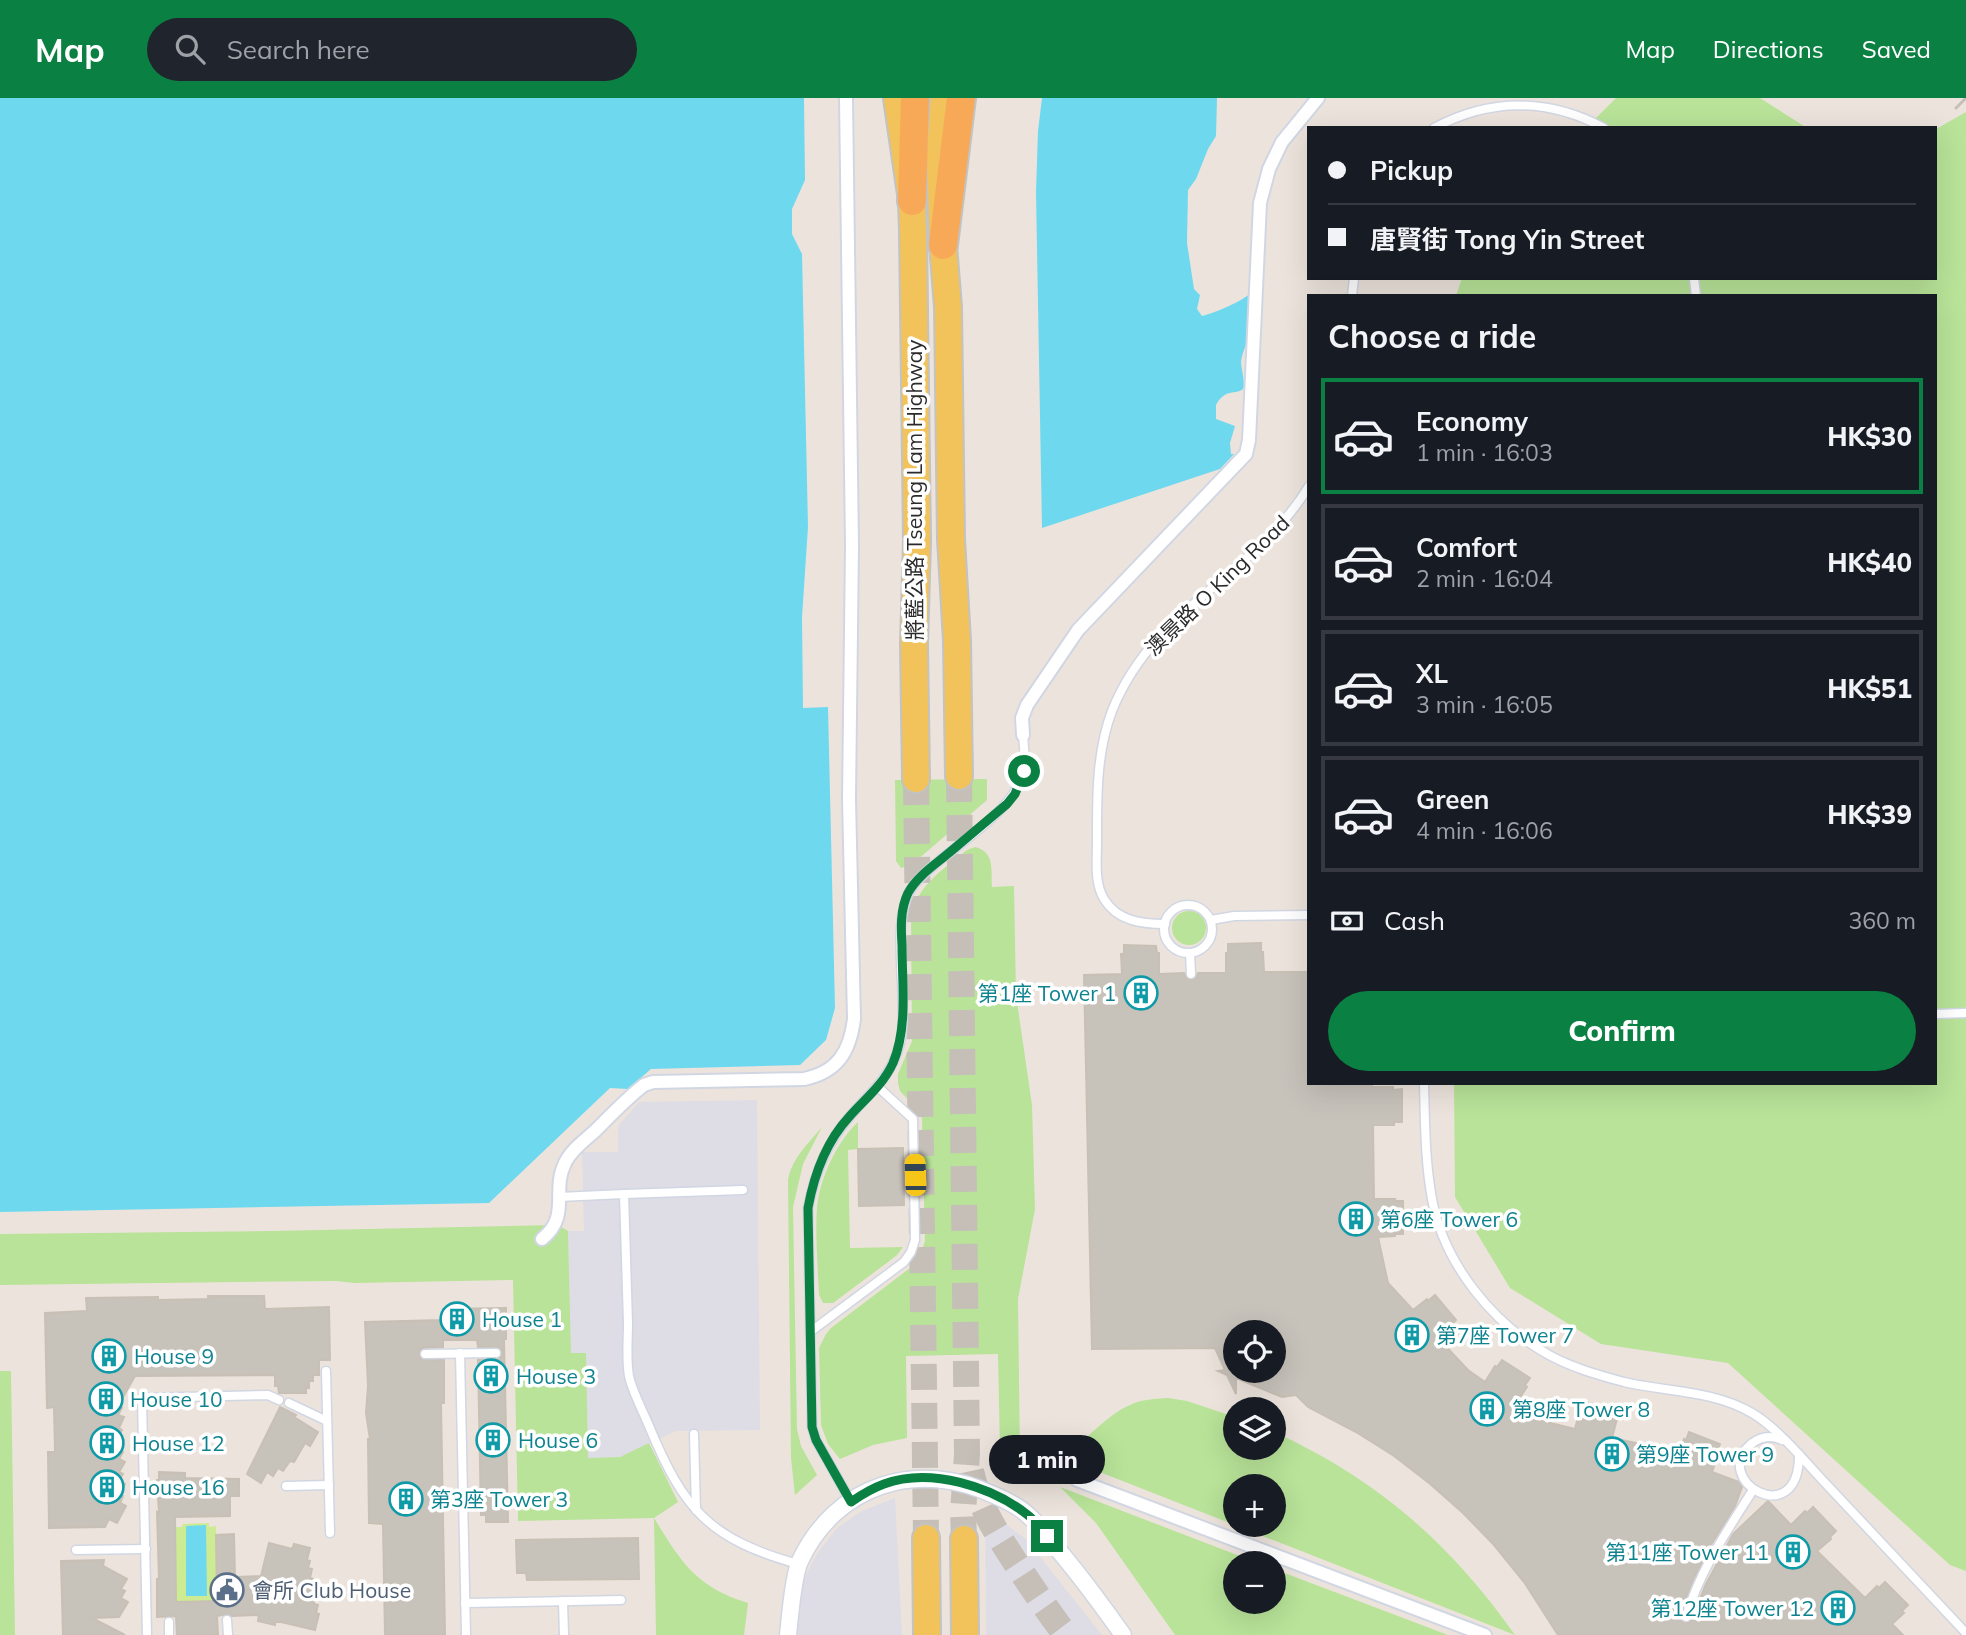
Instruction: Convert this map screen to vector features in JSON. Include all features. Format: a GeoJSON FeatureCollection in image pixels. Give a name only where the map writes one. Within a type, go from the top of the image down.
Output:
{"type":"FeatureCollection","features":[{"type":"Feature","properties":{"kind":"highway"},"geometry":{"type":"LineString","coordinates":[[912,201],[915,98]]}},
{"type":"Feature","properties":{"kind":"highway"},"geometry":{"type":"LineString","coordinates":[[943,245],[961,98]]}},
{"type":"Feature","properties":{"kind":"main road","name":"將藍公路 Tseung Lam Highway"},"geometry":{"type":"LineString","coordinates":[[897,98],[912,201],[917,541],[914,644],[916,779]]}},
{"type":"Feature","properties":{"kind":"main road","name":"將藍公路 Tseung Lam Highway"},"geometry":{"type":"LineString","coordinates":[[944,98],[940,154],[948,307],[951,539],[957,641],[959,776]]}},
{"type":"Feature","properties":{"kind":"main road"},"geometry":{"type":"LineString","coordinates":[[926,1538],[927,1635]]}},
{"type":"Feature","properties":{"kind":"main road"},"geometry":{"type":"LineString","coordinates":[[964,1539],[965,1635]]}},
{"type":"Feature","properties":{"kind":"street"},"geometry":{"type":"LineString","coordinates":[[542,1239],[557,1221],[559,1178],[566,1159],[644,1085],[653,1082],[804,1079],[820,1076],[841,1058],[852,1034],[854,1019],[849,799],[852,546],[846,98]]}},
{"type":"Feature","properties":{"kind":"street"},"geometry":{"type":"LineString","coordinates":[[1023,736],[1022,718],[1027,705],[1078,630],[1248,451],[1260,203],[1269,169],[1282,142],[1318,98]]}},
{"type":"Feature","properties":{"kind":"street"},"geometry":{"type":"LineString","coordinates":[[788,1635],[798,1564],[821,1527],[837,1511],[885,1484],[910,1479],[945,1479],[967,1484],[1002,1499],[1030,1517],[1080,1575],[1123,1635]]}},
{"type":"Feature","properties":{"kind":"street"},"geometry":{"type":"LineString","coordinates":[[1077,1480],[1485,1635]]}},
{"type":"Feature","properties":{"kind":"lane"},"geometry":{"type":"LineString","coordinates":[[1438,126],[1469,110],[1495,104],[1524,102],[1567,110],[1600,126]]}},
{"type":"Feature","properties":{"kind":"lane","name":"澳景路 O King Road"},"geometry":{"type":"LineString","coordinates":[[1165,924],[1144,924],[1124,916],[1109,906],[1100,890],[1097,872],[1097,804],[1106,729],[1118,697],[1135,668],[1159,637],[1264,542],[1287,518],[1307,489]]}},
{"type":"Feature","properties":{"kind":"lane"},"geometry":{"type":"LineString","coordinates":[[851,1502],[816,1440],[812,1427],[808,1208],[811,1189],[836,1134],[878,1087],[891,1066],[900,1042],[902,915],[908,894],[920,877],[998,812],[1015,794],[1024,771],[1023,736]]}},
{"type":"Feature","properties":{"kind":"lane"},"geometry":{"type":"LineString","coordinates":[[1187,905],[1201,908],[1211,920],[1212,935],[1203,948],[1190,953],[1171,945],[1167,939],[1165,924],[1173,911],[1187,905]]}},
{"type":"Feature","properties":{"kind":"lane"},"geometry":{"type":"LineString","coordinates":[[1211,920],[1234,916],[1307,915]]}},
{"type":"Feature","properties":{"kind":"lane"},"geometry":{"type":"LineString","coordinates":[[1190,953],[1191,974]]}},
{"type":"Feature","properties":{"kind":"lane"},"geometry":{"type":"LineString","coordinates":[[1937,1014],[1966,1013]]}},
{"type":"Feature","properties":{"kind":"lane"},"geometry":{"type":"LineString","coordinates":[[1424,1085],[1426,1162],[1432,1202],[1444,1240],[1463,1275],[1488,1307],[1517,1334],[1550,1356],[1587,1372],[1729,1402],[1754,1414],[1800,1455],[1966,1633]]}},
{"type":"Feature","properties":{"kind":"lane"},"geometry":{"type":"LineString","coordinates":[[810,1332],[904,1262],[915,1240],[912,1119],[878,1087]]}},
{"type":"Feature","properties":{"kind":"lane"},"geometry":{"type":"LineString","coordinates":[[559,1196],[743,1190]]}},
{"type":"Feature","properties":{"kind":"lane"},"geometry":{"type":"LineString","coordinates":[[624,1194],[629,1377],[655,1440],[683,1494],[715,1528],[739,1543],[798,1564]]}},
{"type":"Feature","properties":{"kind":"lane"},"geometry":{"type":"LineString","coordinates":[[460,1353],[466,1635]]}},
{"type":"Feature","properties":{"kind":"lane"},"geometry":{"type":"LineString","coordinates":[[425,1354],[496,1353]]}},
{"type":"Feature","properties":{"kind":"lane"},"geometry":{"type":"LineString","coordinates":[[326,1371],[330,1532]]}},
{"type":"Feature","properties":{"kind":"lane"},"geometry":{"type":"LineString","coordinates":[[147,1635],[142,1398],[268,1395],[279,1400]]}},
{"type":"Feature","properties":{"kind":"lane"},"geometry":{"type":"LineString","coordinates":[[289,1403],[327,1421]]}},
{"type":"Feature","properties":{"kind":"lane"},"geometry":{"type":"LineString","coordinates":[[694,1434],[696,1510]]}},
{"type":"Feature","properties":{"kind":"lane"},"geometry":{"type":"LineString","coordinates":[[1787,1442],[1777,1437],[1767,1437],[1749,1446],[1743,1454],[1741,1464],[1741,1474],[1746,1483],[1762,1495],[1782,1493],[1796,1480],[1800,1455]]}},
{"type":"Feature","properties":{"kind":"lane"},"geometry":{"type":"LineString","coordinates":[[286,1486],[329,1485]]}},
{"type":"Feature","properties":{"kind":"lane"},"geometry":{"type":"LineString","coordinates":[[1686,1617],[1703,1572],[1753,1490]]}},
{"type":"Feature","properties":{"kind":"lane"},"geometry":{"type":"LineString","coordinates":[[76,1550],[146,1549]]}},
{"type":"Feature","properties":{"kind":"lane"},"geometry":{"type":"LineString","coordinates":[[465,1603],[621,1600]]}},
{"type":"Feature","properties":{"kind":"lane"},"geometry":{"type":"LineString","coordinates":[[563,1601],[564,1635]]}},
{"type":"Feature","properties":{"kind":"lane"},"geometry":{"type":"LineString","coordinates":[[227,1620],[228,1635]]}},
{"type":"Feature","properties":{"kind":"lane"},"geometry":{"type":"LineString","coordinates":[[169,1622],[169,1635]]}},
{"type":"Feature","properties":{"kind":"shaded area"},"geometry":{"type":"Polygon","coordinates":[[[757,1100],[760,1430],[676,1431],[620,1457],[588,1458],[586,1354],[571,1353],[568,1231],[584,1231],[582,1152],[618,1152],[618,1126],[639,1102],[757,1100]]]}},
{"type":"Feature","properties":{"kind":"shaded area"},"geometry":{"type":"Polygon","coordinates":[[[895,1498],[902,1635],[794,1635],[801,1584],[817,1554],[837,1528],[860,1512],[895,1498]]]}},
{"type":"Feature","properties":{"kind":"shaded area"},"geometry":{"type":"Polygon","coordinates":[[[985,1509],[1026,1539],[1102,1635],[986,1635],[985,1509]]]}},
{"type":"Feature","properties":{"kind":"green space"},"geometry":{"type":"Polygon","coordinates":[[[1616,98],[1760,98],[1804,126],[1588,126],[1616,98]]]}},
{"type":"Feature","properties":{"kind":"green space"},"geometry":{"type":"Polygon","coordinates":[[[1966,112],[1966,1571],[1950,1565],[1728,1363],[1601,1344],[1510,1288],[1455,1197],[1454,1085],[1937,1085],[1937,294],[1457,294],[1461,280],[1937,280],[1937,128],[1966,112]]]}},
{"type":"Feature","properties":{"kind":"green space"},"geometry":{"type":"Polygon","coordinates":[[[987,779],[987,800],[910,866],[901,868],[896,861],[895,780],[987,779]]]}},
{"type":"Feature","properties":{"kind":"green space"},"geometry":{"type":"Polygon","coordinates":[[[975,847],[989,857],[992,887],[1014,886],[1016,995],[1032,1105],[1035,1209],[1018,1299],[1020,1460],[1000,1451],[998,1354],[906,1356],[907,1438],[873,1445],[840,1459],[828,1444],[821,1425],[819,1348],[831,1328],[914,1265],[925,1241],[922,1118],[900,1091],[898,1083],[898,1074],[912,1041],[911,914],[926,885],[967,850],[975,847]]]}},
{"type":"Feature","properties":{"kind":"green space"},"geometry":{"type":"Polygon","coordinates":[[[1189,911],[1201,916],[1206,928],[1201,940],[1189,945],[1177,940],[1172,928],[1177,916],[1189,911]]]}},
{"type":"Feature","properties":{"kind":"green space"},"geometry":{"type":"Polygon","coordinates":[[[858,1122],[858,1149],[848,1150],[850,1248],[903,1247],[897,1255],[833,1303],[823,1303],[819,1295],[817,1252],[816,1218],[819,1197],[825,1173],[836,1151],[858,1122]]]}},
{"type":"Feature","properties":{"kind":"green space"},"geometry":{"type":"Polygon","coordinates":[[[822,1127],[803,1164],[793,1207],[797,1429],[801,1446],[817,1475],[795,1495],[791,1458],[788,1180],[797,1158],[822,1127]]]}},
{"type":"Feature","properties":{"kind":"green space"},"geometry":{"type":"Polygon","coordinates":[[[558,1225],[568,1231],[571,1353],[586,1353],[588,1458],[620,1457],[649,1443],[678,1502],[654,1518],[518,1521],[513,1280],[0,1285],[0,1234],[558,1225]]]}},
{"type":"Feature","properties":{"kind":"green space"},"geometry":{"type":"Polygon","coordinates":[[[0,1371],[11,1371],[15,1635],[0,1635],[0,1371]]]}},
{"type":"Feature","properties":{"kind":"green space"},"geometry":{"type":"Polygon","coordinates":[[[1168,1398],[1187,1401],[1223,1413],[1223,1460],[1286,1460],[1286,1438],[1346,1471],[1409,1517],[1437,1543],[1464,1571],[1515,1635],[1265,1537],[1286,1537],[1286,1474],[1223,1474],[1223,1520],[1069,1460],[1070,1452],[1115,1414],[1149,1400],[1168,1398]]]}},
{"type":"Feature","properties":{"kind":"green space"},"geometry":{"type":"Polygon","coordinates":[[[1060,1487],[1227,1551],[1223,1551],[1223,1614],[1286,1614],[1286,1574],[1448,1635],[1175,1635],[1096,1523],[1060,1487]]]}},
{"type":"Feature","properties":{"kind":"green space"},"geometry":{"type":"Polygon","coordinates":[[[654,1518],[682,1560],[703,1581],[730,1597],[748,1603],[744,1635],[656,1635],[654,1518]]]}},
{"type":"Feature","properties":{"kind":"green space"},"geometry":{"type":"Polygon","coordinates":[[[209,1523],[209,1527],[216,1526],[217,1601],[176,1602],[175,1527],[209,1523]]]}},
{"type":"Feature","properties":{"kind":"water"},"geometry":{"type":"Polygon","coordinates":[[[0,98],[804,98],[805,180],[792,209],[792,234],[802,254],[808,527],[802,617],[803,708],[828,707],[835,1008],[826,1040],[800,1065],[651,1069],[628,1089],[610,1088],[489,1203],[0,1212],[0,98]]]}},
{"type":"Feature","properties":{"kind":"water"},"geometry":{"type":"Polygon","coordinates":[[[1042,98],[1217,98],[1216,136],[1188,190],[1187,243],[1194,289],[1200,295],[1197,309],[1202,316],[1235,303],[1252,292],[1249,334],[1241,362],[1244,387],[1240,391],[1223,396],[1216,405],[1216,419],[1235,426],[1230,443],[1231,454],[1234,454],[1220,469],[1042,528],[1036,192],[1042,98]]]}},
{"type":"Feature","properties":{"kind":"water"},"geometry":{"type":"Polygon","coordinates":[[[206,1525],[207,1596],[186,1596],[186,1526],[206,1525]]]}},
{"type":"Feature","properties":{"kind":"building"},"geometry":{"type":"Polygon","coordinates":[[[1261,943],[1264,972],[1307,972],[1307,1085],[1372,1085],[1393,1087],[1393,1090],[1402,1089],[1402,1122],[1394,1122],[1394,1125],[1373,1125],[1374,1199],[1403,1201],[1403,1234],[1378,1237],[1388,1283],[1413,1310],[1435,1295],[1456,1320],[1451,1328],[1438,1338],[1468,1370],[1485,1382],[1502,1360],[1530,1378],[1517,1402],[1546,1422],[1575,1429],[1580,1409],[1583,1410],[1585,1402],[1617,1410],[1612,1438],[1660,1448],[1678,1456],[1689,1432],[1720,1444],[1712,1472],[1739,1482],[1742,1487],[1735,1506],[1693,1580],[1680,1615],[1682,1622],[1688,1623],[1692,1620],[1705,1586],[1733,1534],[1768,1501],[1791,1525],[1813,1507],[1836,1531],[1817,1551],[1865,1598],[1885,1582],[1908,1605],[1892,1624],[1903,1635],[1558,1635],[1524,1582],[1494,1545],[1429,1483],[1356,1432],[1308,1407],[1296,1395],[1282,1397],[1248,1383],[1286,1383],[1286,1320],[1223,1320],[1223,1366],[1215,1348],[1092,1349],[1084,975],[1122,974],[1121,954],[1124,954],[1124,945],[1156,946],[1159,953],[1159,974],[1184,973],[1186,978],[1192,980],[1198,973],[1226,973],[1228,944],[1261,943]]]}},
{"type":"Feature","properties":{"kind":"building"},"geometry":{"type":"Polygon","coordinates":[[[903,1148],[904,1205],[859,1206],[858,1149],[903,1148]]]}},
{"type":"Feature","properties":{"kind":"building"},"geometry":{"type":"Polygon","coordinates":[[[208,1296],[264,1296],[265,1309],[329,1307],[330,1360],[319,1360],[319,1375],[313,1375],[313,1381],[309,1381],[306,1393],[279,1393],[278,1386],[275,1386],[275,1375],[135,1376],[118,1406],[122,1408],[118,1415],[124,1417],[119,1428],[122,1430],[118,1437],[124,1440],[119,1450],[123,1452],[119,1459],[125,1462],[119,1472],[123,1474],[119,1480],[125,1484],[119,1494],[123,1496],[120,1503],[126,1506],[117,1523],[109,1519],[105,1527],[49,1528],[48,1452],[55,1452],[54,1407],[47,1408],[45,1313],[87,1311],[86,1298],[158,1297],[158,1300],[208,1299],[208,1296]]]}},
{"type":"Feature","properties":{"kind":"building"},"geometry":{"type":"Polygon","coordinates":[[[506,1308],[504,1339],[508,1522],[486,1522],[486,1515],[481,1515],[478,1360],[499,1359],[502,1350],[497,1347],[478,1347],[477,1340],[443,1340],[443,1347],[422,1348],[419,1353],[421,1359],[444,1360],[444,1403],[441,1403],[445,1635],[385,1635],[383,1524],[369,1523],[370,1439],[366,1413],[368,1386],[365,1322],[443,1320],[443,1309],[506,1308]]]}},
{"type":"Feature","properties":{"kind":"building"},"geometry":{"type":"Polygon","coordinates":[[[280,1407],[296,1415],[294,1417],[318,1432],[310,1446],[305,1443],[294,1462],[290,1461],[283,1471],[278,1468],[273,1476],[267,1472],[261,1483],[247,1474],[280,1407]]]}},
{"type":"Feature","properties":{"kind":"building"},"geometry":{"type":"Polygon","coordinates":[[[159,1472],[185,1473],[185,1478],[239,1479],[239,1496],[230,1496],[230,1516],[175,1517],[176,1602],[217,1601],[216,1535],[234,1534],[235,1577],[261,1576],[269,1543],[292,1549],[294,1544],[310,1548],[308,1568],[312,1569],[311,1586],[315,1587],[314,1604],[318,1605],[316,1613],[319,1614],[315,1630],[281,1622],[275,1622],[275,1625],[258,1621],[259,1615],[227,1614],[217,1616],[218,1635],[177,1635],[176,1616],[157,1617],[159,1472]]]}},
{"type":"Feature","properties":{"kind":"building"},"geometry":{"type":"Polygon","coordinates":[[[638,1538],[639,1579],[527,1580],[526,1573],[517,1573],[516,1540],[638,1538]]]}},
{"type":"Feature","properties":{"kind":"building"},"geometry":{"type":"Polygon","coordinates":[[[104,1560],[103,1566],[127,1579],[121,1589],[125,1591],[121,1598],[128,1602],[119,1617],[92,1618],[125,1635],[63,1635],[61,1561],[104,1560]]]}},
{"type":"Feature","properties":{"kind":"tunnel"},"geometry":{"type":"LineString","coordinates":[[959,776],[967,1454],[964,1539]]}},
{"type":"Feature","properties":{"kind":"tunnel"},"geometry":{"type":"LineString","coordinates":[[916,779],[926,1538]]}},
{"type":"Feature","properties":{"kind":"tunnel"},"geometry":{"type":"LineString","coordinates":[[971,1471],[980,1500],[993,1526],[1066,1635]]}},
{"type":"Feature","properties":{"kind":"place","name":"第1座 Tower 1"},"geometry":{"type":"Point","coordinates":[1141,993]}},
{"type":"Feature","properties":{"kind":"place","name":"第6座 Tower 6"},"geometry":{"type":"Point","coordinates":[1356,1219]}},
{"type":"Feature","properties":{"kind":"place","name":"House 1"},"geometry":{"type":"Point","coordinates":[457,1319]}},
{"type":"Feature","properties":{"kind":"place","name":"第7座 Tower 7"},"geometry":{"type":"Point","coordinates":[1412,1335]}},
{"type":"Feature","properties":{"kind":"place","name":"House 9"},"geometry":{"type":"Point","coordinates":[109,1356]}},
{"type":"Feature","properties":{"kind":"place","name":"House 3"},"geometry":{"type":"Point","coordinates":[491,1376]}},
{"type":"Feature","properties":{"kind":"place","name":"House 10"},"geometry":{"type":"Point","coordinates":[106,1399]}},
{"type":"Feature","properties":{"kind":"place","name":"第8座 Tower 8"},"geometry":{"type":"Point","coordinates":[1487,1409]}},
{"type":"Feature","properties":{"kind":"place","name":"House 6"},"geometry":{"type":"Point","coordinates":[493,1440]}},
{"type":"Feature","properties":{"kind":"place","name":"House 12"},"geometry":{"type":"Point","coordinates":[107,1443]}},
{"type":"Feature","properties":{"kind":"place","name":"第9座 Tower 9"},"geometry":{"type":"Point","coordinates":[1612,1454]}},
{"type":"Feature","properties":{"kind":"place","name":"House 16"},"geometry":{"type":"Point","coordinates":[107,1487]}},
{"type":"Feature","properties":{"kind":"place","name":"第3座 Tower 3"},"geometry":{"type":"Point","coordinates":[406,1499]}},
{"type":"Feature","properties":{"kind":"place","name":"第11座 Tower 11"},"geometry":{"type":"Point","coordinates":[1793,1552]}},
{"type":"Feature","properties":{"kind":"place","name":"會所 Club House"},"geometry":{"type":"Point","coordinates":[227,1590]}},
{"type":"Feature","properties":{"kind":"place","name":"第12座 Tower 12"},"geometry":{"type":"Point","coordinates":[1838,1608]}},
{"type":"Feature","properties":{"kind":"route"},"geometry":{"type":"LineString","coordinates":[[1024,771],[1015,794],[1007,804],[920,877],[908,894],[902,915],[900,1042],[886,1077],[836,1134],[811,1189],[808,1208],[812,1427],[816,1440],[851,1502],[885,1484],[910,1479],[945,1479],[967,1484],[1002,1499],[1030,1517],[1047,1536]]}}]}
